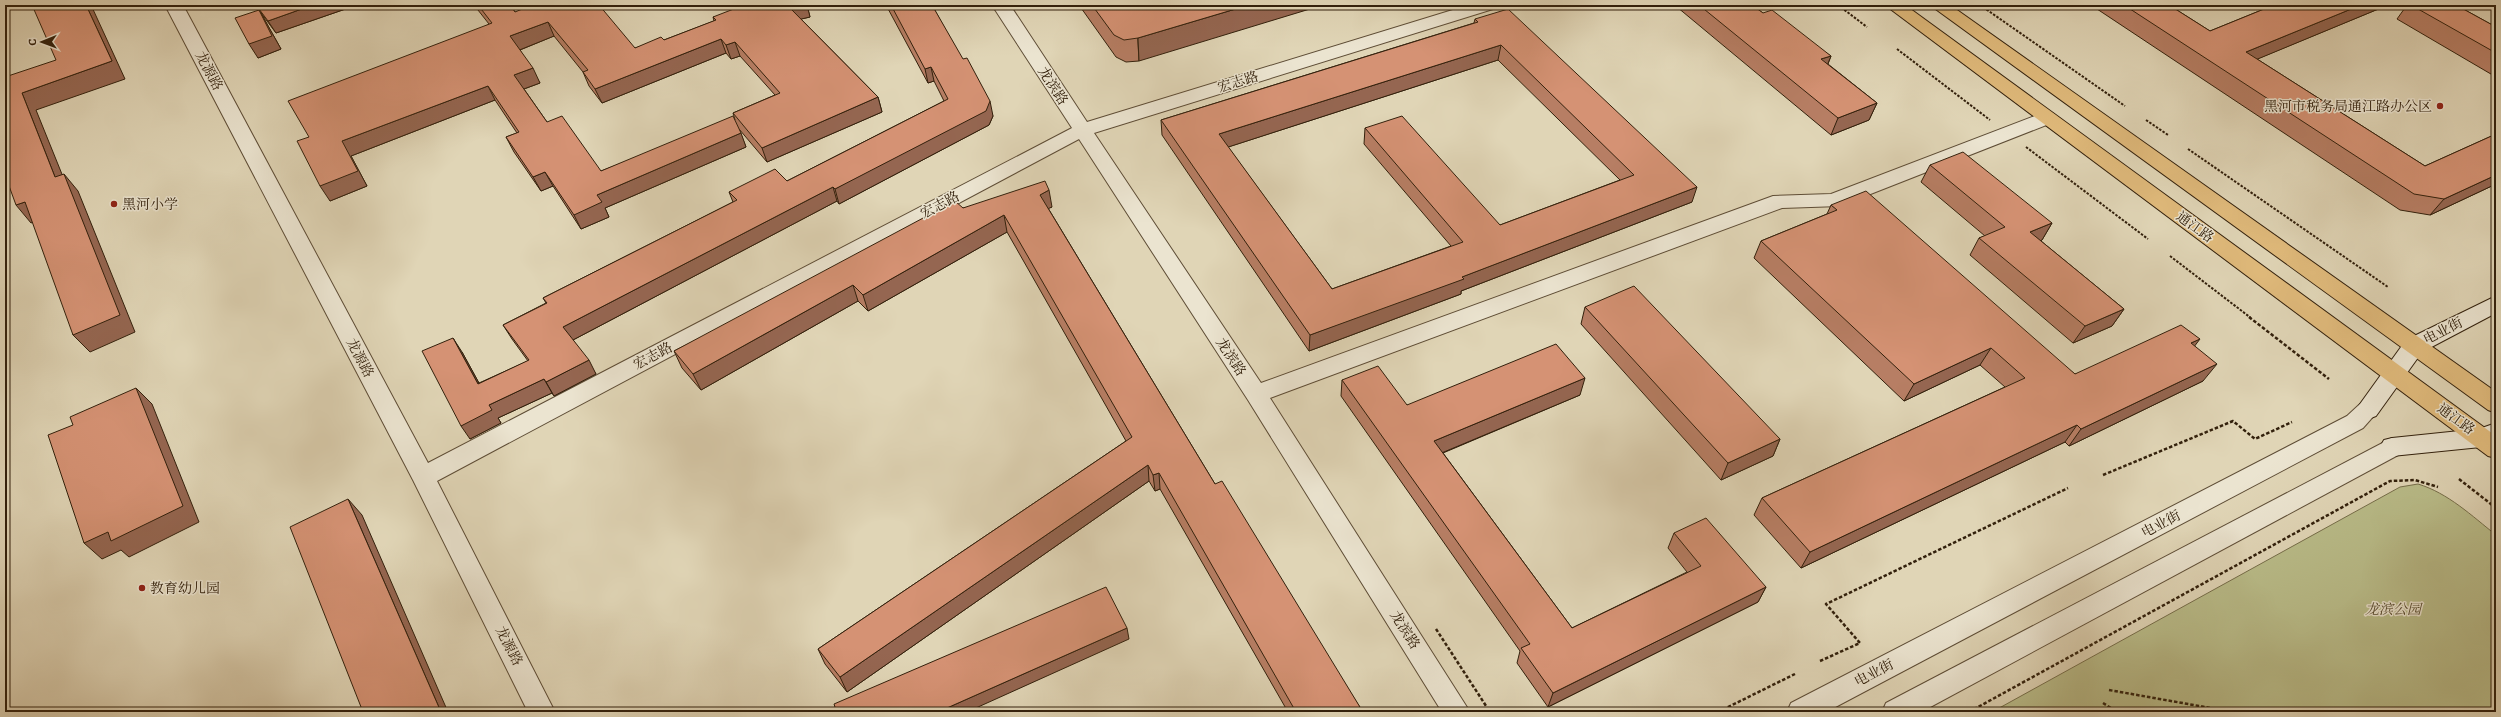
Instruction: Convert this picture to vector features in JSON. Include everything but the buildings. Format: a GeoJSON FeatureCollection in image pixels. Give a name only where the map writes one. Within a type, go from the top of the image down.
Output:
{"type":"FeatureCollection","features":[{"type":"Feature","properties":{"kind":"main road","name":"通江路"},"geometry":{"type":"LineString","coordinates":[[1894,5],[2395,374],[2491,439]]}},
{"type":"Feature","properties":{"kind":"main road"},"geometry":{"type":"LineString","coordinates":[[1939,5],[2496,404]]}},
{"type":"Feature","properties":{"kind":"street","name":"龙源路"},"geometry":{"type":"LineString","coordinates":[[174,5],[423,477],[542,712]]}},
{"type":"Feature","properties":{"kind":"street","name":"龙滨路"},"geometry":{"type":"LineString","coordinates":[[1001,5],[1256,394],[1457,712]]}},
{"type":"Feature","properties":{"kind":"street","name":"宏志路"},"geometry":{"type":"LineString","coordinates":[[423,477],[1082,130],[1487,5]]}},
{"type":"Feature","properties":{"kind":"street"},"geometry":{"type":"LineString","coordinates":[[1256,394],[1780,201],[1833,201],[2047,118]]}},
{"type":"Feature","properties":{"kind":"street","name":"电业街"},"geometry":{"type":"LineString","coordinates":[[1800,712],[2355,422],[2368,410],[2414,346],[2496,304]]}},
{"type":"Feature","properties":{"kind":"street"},"geometry":{"type":"LineString","coordinates":[[1895,712],[2392,447],[2491,439]]}},
{"type":"Feature","properties":{"kind":"path"},"geometry":{"type":"LineString","coordinates":[[1838,5],[1867,27]]}},
{"type":"Feature","properties":{"kind":"path"},"geometry":{"type":"LineString","coordinates":[[1980,5],[2125,106]]}},
{"type":"Feature","properties":{"kind":"path"},"geometry":{"type":"LineString","coordinates":[[1897,49],[1994,123]]}},
{"type":"Feature","properties":{"kind":"path"},"geometry":{"type":"LineString","coordinates":[[2146,120],[2168,135]]}},
{"type":"Feature","properties":{"kind":"path"},"geometry":{"type":"LineString","coordinates":[[2022,144],[2148,240]]}},
{"type":"Feature","properties":{"kind":"path"},"geometry":{"type":"LineString","coordinates":[[2188,149],[2388,287]]}},
{"type":"Feature","properties":{"kind":"path"},"geometry":{"type":"LineString","coordinates":[[2170,256],[2329,379]]}},
{"type":"Feature","properties":{"kind":"path"},"geometry":{"type":"LineString","coordinates":[[2103,475],[2233,420],[2255,439],[2292,422]]}},
{"type":"Feature","properties":{"kind":"path"},"geometry":{"type":"LineString","coordinates":[[1969,712],[2390,481],[2415,480],[2438,487]]}},
{"type":"Feature","properties":{"kind":"path"},"geometry":{"type":"LineString","coordinates":[[2459,480],[2496,508]]}},
{"type":"Feature","properties":{"kind":"path"},"geometry":{"type":"LineString","coordinates":[[1820,661],[1860,642],[1826,604],[2068,488]]}},
{"type":"Feature","properties":{"kind":"path"},"geometry":{"type":"LineString","coordinates":[[1718,712],[1795,674]]}},
{"type":"Feature","properties":{"kind":"path"},"geometry":{"type":"LineString","coordinates":[[2109,690],[2233,712]]}},
{"type":"Feature","properties":{"kind":"path"},"geometry":{"type":"LineString","coordinates":[[2103,703],[2117,712]]}},
{"type":"Feature","properties":{"kind":"green space","name":"龙滨公园"},"geometry":{"type":"Polygon","coordinates":[[[2418,484],[2450,499],[2496,535],[2496,712],[1992,712],[2400,487],[2418,484]]]}},
{"type":"Feature","properties":{"kind":"place","name":"黑河市税务局通江路办公区"},"geometry":{"type":"Point","coordinates":[2440,106]}},
{"type":"Feature","properties":{"kind":"place","name":"黑河小学"},"geometry":{"type":"Point","coordinates":[114,204]}},
{"type":"Feature","properties":{"kind":"place","name":"教育幼儿园"},"geometry":{"type":"Point","coordinates":[142,588]}}]}
